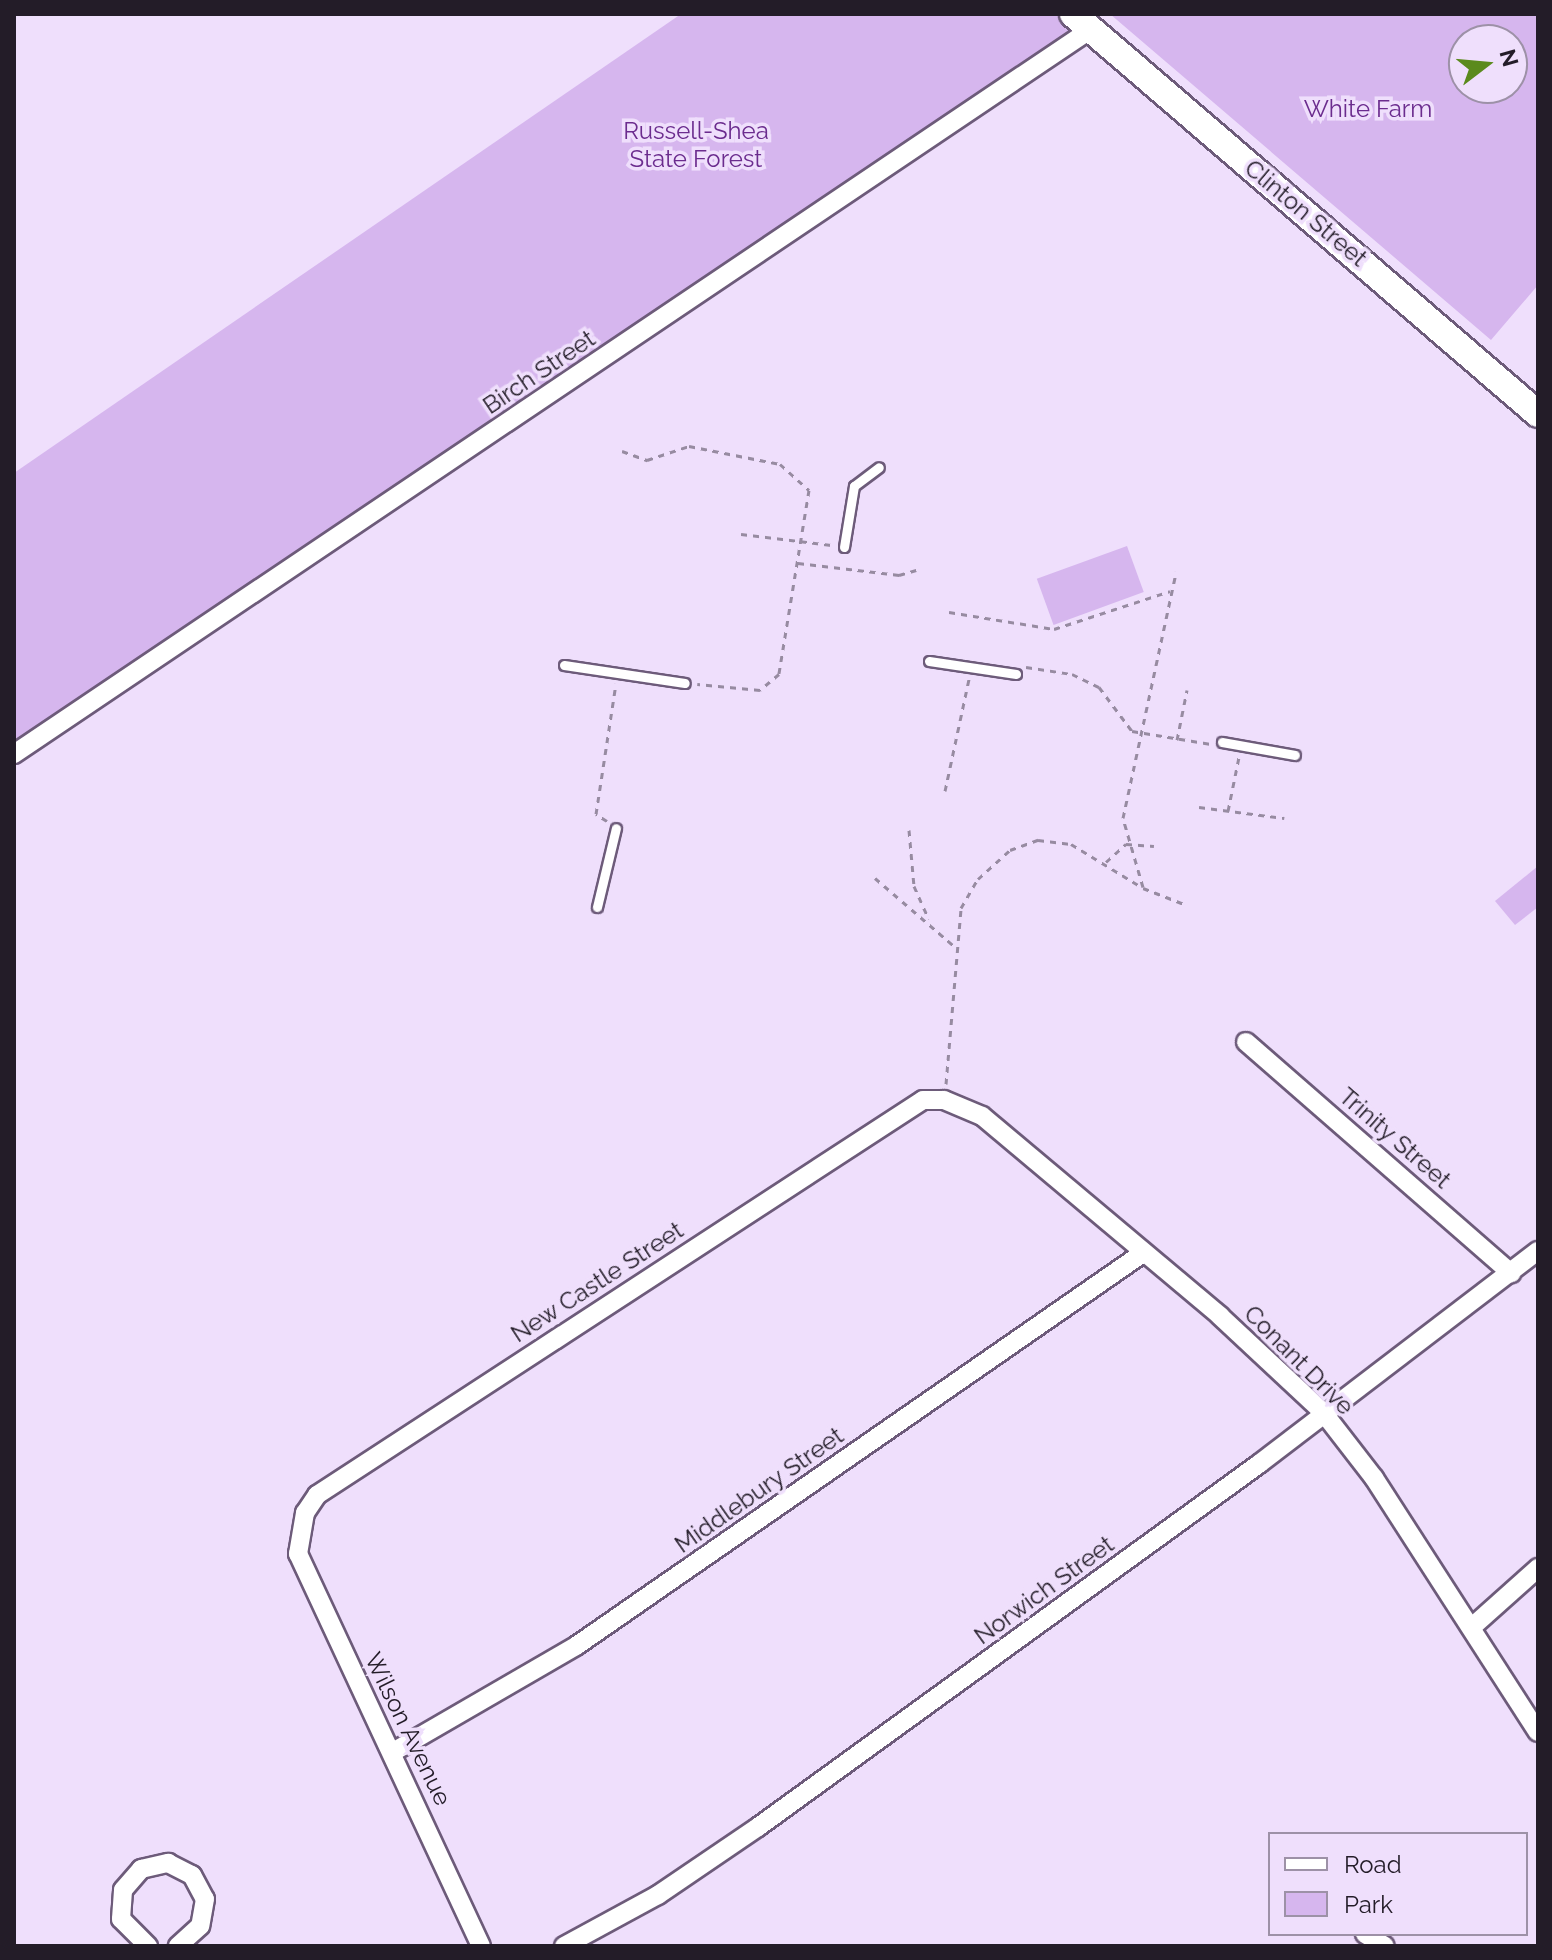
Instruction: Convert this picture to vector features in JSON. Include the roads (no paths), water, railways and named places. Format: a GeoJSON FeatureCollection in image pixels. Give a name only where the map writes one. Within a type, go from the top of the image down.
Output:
{"type":"FeatureCollection","features":[{"type":"Feature","properties":{"kind":"main road","name":"Clinton Street"},"geometry":{"type":"LineString","coordinates":[[1082,22],[1532,404]]}},
{"type":"Feature","properties":{"kind":"street","name":"Birch Street"},"geometry":{"type":"LineString","coordinates":[[14,754],[1082,22]]}},
{"type":"Feature","properties":{"kind":"street","name":"Trinity Street"},"geometry":{"type":"LineString","coordinates":[[1246,1042],[1511,1273]]}},
{"type":"Feature","properties":{"kind":"street","name":"Conant Drive"},"geometry":{"type":"LineString","coordinates":[[944,1100],[982,1116],[1323,1412],[1472,1627],[1538,1732]]}},
{"type":"Feature","properties":{"kind":"street","name":"New Castle Street"},"geometry":{"type":"LineString","coordinates":[[299,1533],[305,1513],[328,1488],[905,1108],[944,1100]]}},
{"type":"Feature","properties":{"kind":"street","name":"Norwich Street"},"geometry":{"type":"LineString","coordinates":[[564,1946],[658,1895],[758,1827],[1538,1251]]}},
{"type":"Feature","properties":{"kind":"street","name":"Middlebury Street"},"geometry":{"type":"LineString","coordinates":[[393,1752],[576,1646],[1143,1253]]}},
{"type":"Feature","properties":{"kind":"street","name":"Wilson Avenue"},"geometry":{"type":"LineString","coordinates":[[299,1533],[298,1554],[481,1946]]}},
{"type":"Feature","properties":{"kind":"street"},"geometry":{"type":"LineString","coordinates":[[1472,1627],[1538,1568]]}},
{"type":"Feature","properties":{"kind":"street"},"geometry":{"type":"LineString","coordinates":[[148,1946],[128,1932],[120,1904],[130,1878],[154,1864],[181,1867],[201,1886],[205,1913],[190,1943]]}},
{"type":"Feature","properties":{"kind":"lane"},"geometry":{"type":"LineString","coordinates":[[844,547],[854,486],[879,467]]}},
{"type":"Feature","properties":{"kind":"lane"},"geometry":{"type":"LineString","coordinates":[[929,661],[1016,674]]}},
{"type":"Feature","properties":{"kind":"lane"},"geometry":{"type":"LineString","coordinates":[[564,665],[685,683]]}},
{"type":"Feature","properties":{"kind":"lane"},"geometry":{"type":"LineString","coordinates":[[1222,742],[1295,755]]}},
{"type":"Feature","properties":{"kind":"lane"},"geometry":{"type":"LineString","coordinates":[[597,907],[616,828]]}},
{"type":"Feature","properties":{"kind":"park label","name":"White Farm"},"geometry":{"type":"Point","coordinates":[1368,109]}},
{"type":"Feature","properties":{"kind":"park label","name":"Russell-Shea State Forest"},"geometry":{"type":"Point","coordinates":[696,145]}}]}
